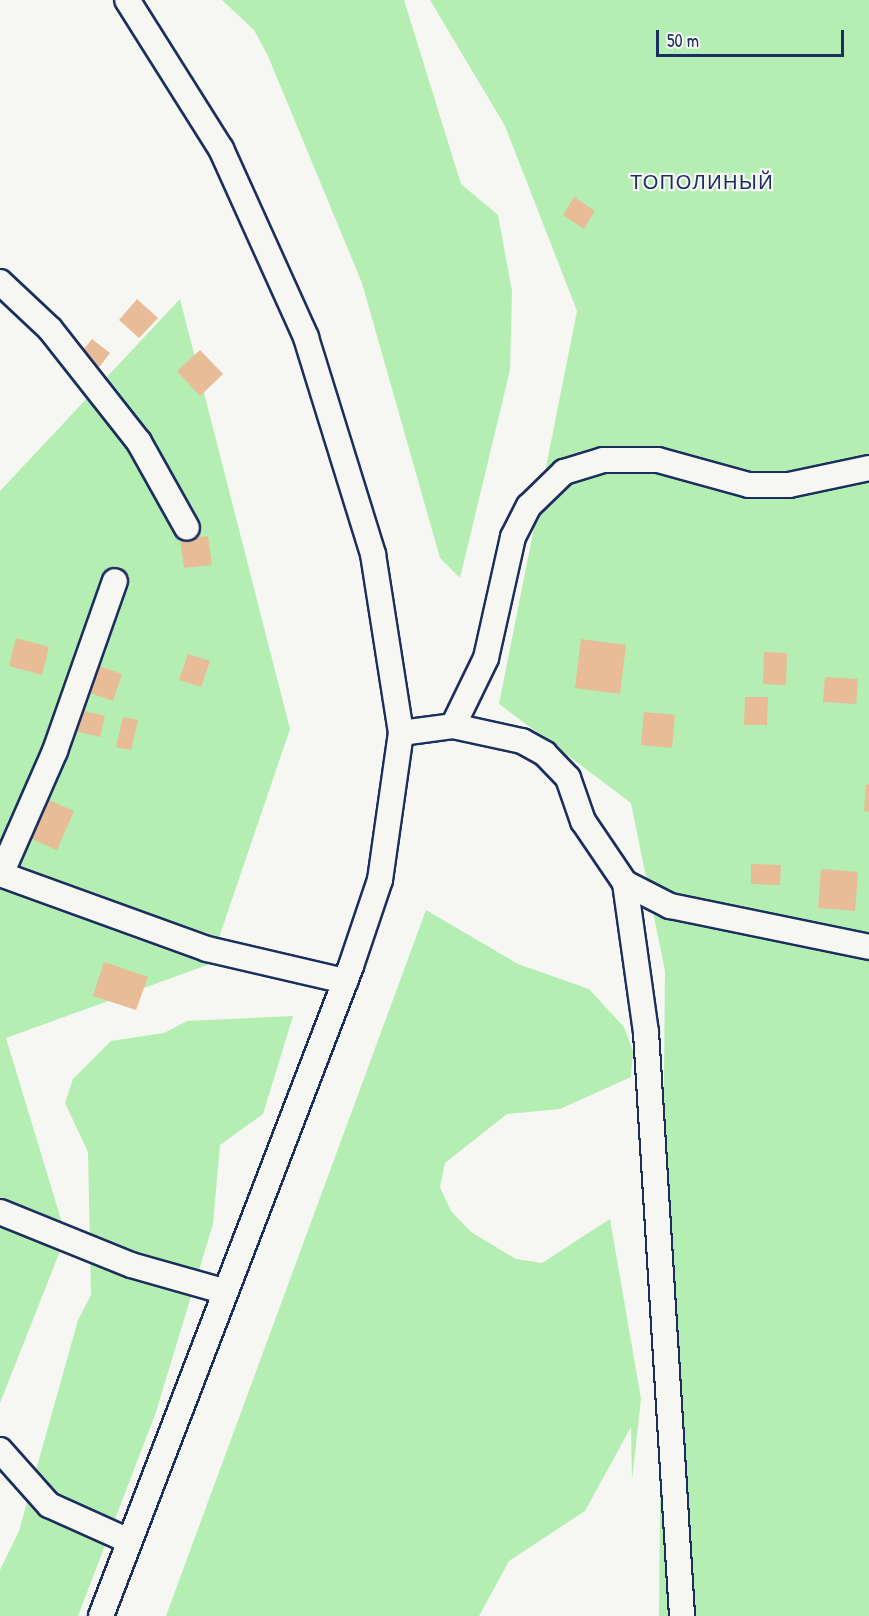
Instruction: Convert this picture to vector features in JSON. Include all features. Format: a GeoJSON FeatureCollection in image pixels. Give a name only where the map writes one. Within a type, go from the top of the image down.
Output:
{"type":"FeatureCollection","features":[{"type":"Feature","properties":{"kind":"street"},"geometry":{"type":"LineString","coordinates":[[100,1616],[223,1291],[345,981],[380,880],[401,733],[373,554],[306,336],[220,149],[127,0]]}},
{"type":"Feature","properties":{"kind":"street"},"geometry":{"type":"LineString","coordinates":[[0,282],[50,329],[139,442],[187,528]]}},
{"type":"Feature","properties":{"kind":"street"},"geometry":{"type":"LineString","coordinates":[[453,726],[486,658],[513,537],[529,506],[564,472],[603,460],[658,460],[750,486],[789,485],[869,468]]}},
{"type":"Feature","properties":{"kind":"street"},"geometry":{"type":"LineString","coordinates":[[115,581],[55,751],[1,874],[207,949],[345,981]]}},
{"type":"Feature","properties":{"kind":"street"},"geometry":{"type":"LineString","coordinates":[[401,733],[453,726],[522,741],[545,754],[568,778],[583,821],[625,883],[646,1032],[682,1616]]}},
{"type":"Feature","properties":{"kind":"street"},"geometry":{"type":"LineString","coordinates":[[625,883],[670,906],[711,917],[869,947]]}},
{"type":"Feature","properties":{"kind":"street"},"geometry":{"type":"LineString","coordinates":[[0,1212],[131,1265],[223,1291]]}},
{"type":"Feature","properties":{"kind":"street"},"geometry":{"type":"LineString","coordinates":[[0,1450],[49,1505],[129,1541]]}},
{"type":"Feature","properties":{"kind":"green space"},"geometry":{"type":"Polygon","coordinates":[[[222,0],[404,0],[461,184],[498,215],[512,291],[510,370],[460,578],[440,558],[362,283],[268,56],[254,30],[222,0]]]}},
{"type":"Feature","properties":{"kind":"green space"},"geometry":{"type":"Polygon","coordinates":[[[430,0],[869,0],[869,1616],[659,1616],[665,971],[631,803],[499,704],[577,311],[505,126],[430,0]]]}},
{"type":"Feature","properties":{"kind":"green space"},"geometry":{"type":"Polygon","coordinates":[[[180,299],[290,729],[210,964],[6,1038],[66,1236],[0,1403],[0,491],[180,299]]]}},
{"type":"Feature","properties":{"kind":"green space"},"geometry":{"type":"Polygon","coordinates":[[[426,910],[518,964],[589,989],[624,1027],[633,1051],[631,1077],[560,1109],[507,1114],[445,1163],[440,1187],[451,1211],[471,1232],[516,1259],[542,1263],[610,1219],[641,1399],[632,1480],[631,1427],[585,1511],[509,1561],[479,1616],[166,1616],[426,910]]]}},
{"type":"Feature","properties":{"kind":"green space"},"geometry":{"type":"Polygon","coordinates":[[[293,1016],[263,1114],[220,1145],[213,1224],[156,1412],[78,1616],[0,1616],[0,1570],[19,1531],[78,1320],[91,1295],[88,1152],[65,1103],[73,1079],[111,1041],[164,1033],[187,1021],[293,1016]]]}},
{"type":"Feature","properties":{"kind":"building"},"geometry":{"type":"Polygon","coordinates":[[[574,197],[595,211],[584,229],[563,215],[574,197]]]}},
{"type":"Feature","properties":{"kind":"building"},"geometry":{"type":"Polygon","coordinates":[[[137,299],[158,318],[139,338],[119,320],[137,299]]]}},
{"type":"Feature","properties":{"kind":"building"},"geometry":{"type":"Polygon","coordinates":[[[92,339],[110,353],[94,374],[75,360],[92,339]]]}},
{"type":"Feature","properties":{"kind":"building"},"geometry":{"type":"Polygon","coordinates":[[[200,350],[223,374],[200,396],[177,371],[200,350]]]}},
{"type":"Feature","properties":{"kind":"building"},"geometry":{"type":"Polygon","coordinates":[[[208,536],[212,565],[184,568],[180,539],[208,536]]]}},
{"type":"Feature","properties":{"kind":"building"},"geometry":{"type":"Polygon","coordinates":[[[16,638],[49,647],[42,675],[9,666],[16,638]]]}},
{"type":"Feature","properties":{"kind":"building"},"geometry":{"type":"Polygon","coordinates":[[[581,639],[626,645],[620,694],[575,688],[581,639]]]}},
{"type":"Feature","properties":{"kind":"building"},"geometry":{"type":"Polygon","coordinates":[[[764,652],[787,653],[786,685],[763,684],[764,652]]]}},
{"type":"Feature","properties":{"kind":"building"},"geometry":{"type":"Polygon","coordinates":[[[188,654],[210,661],[201,687],[179,680],[188,654]]]}},
{"type":"Feature","properties":{"kind":"building"},"geometry":{"type":"Polygon","coordinates":[[[99,666],[122,674],[113,701],[90,693],[99,666]]]}},
{"type":"Feature","properties":{"kind":"building"},"geometry":{"type":"Polygon","coordinates":[[[825,677],[858,679],[856,704],[823,702],[825,677]]]}},
{"type":"Feature","properties":{"kind":"building"},"geometry":{"type":"Polygon","coordinates":[[[745,697],[768,697],[767,725],[744,725],[745,697]]]}},
{"type":"Feature","properties":{"kind":"building"},"geometry":{"type":"Polygon","coordinates":[[[80,710],[105,716],[100,737],[75,731],[80,710]]]}},
{"type":"Feature","properties":{"kind":"building"},"geometry":{"type":"Polygon","coordinates":[[[644,712],[675,715],[672,748],[641,745],[644,712]]]}},
{"type":"Feature","properties":{"kind":"building"},"geometry":{"type":"Polygon","coordinates":[[[123,717],[138,720],[131,750],[116,747],[123,717]]]}},
{"type":"Feature","properties":{"kind":"building"},"geometry":{"type":"Polygon","coordinates":[[[866,784],[869,785],[869,812],[864,811],[866,784]]]}},
{"type":"Feature","properties":{"kind":"building"},"geometry":{"type":"Polygon","coordinates":[[[42,797],[74,811],[57,850],[25,836],[42,797]]]}},
{"type":"Feature","properties":{"kind":"building"},"geometry":{"type":"Polygon","coordinates":[[[751,864],[781,865],[780,885],[751,884],[751,864]]]}},
{"type":"Feature","properties":{"kind":"building"},"geometry":{"type":"Polygon","coordinates":[[[821,869],[858,872],[855,911],[818,908],[821,869]]]}},
{"type":"Feature","properties":{"kind":"building"},"geometry":{"type":"Polygon","coordinates":[[[104,962],[148,977],[136,1010],[93,996],[104,962]]]}},
{"type":"Feature","properties":{"kind":"district","name":"ТОПОЛИНЫЙ"},"geometry":{"type":"Point","coordinates":[702,181]}}]}
